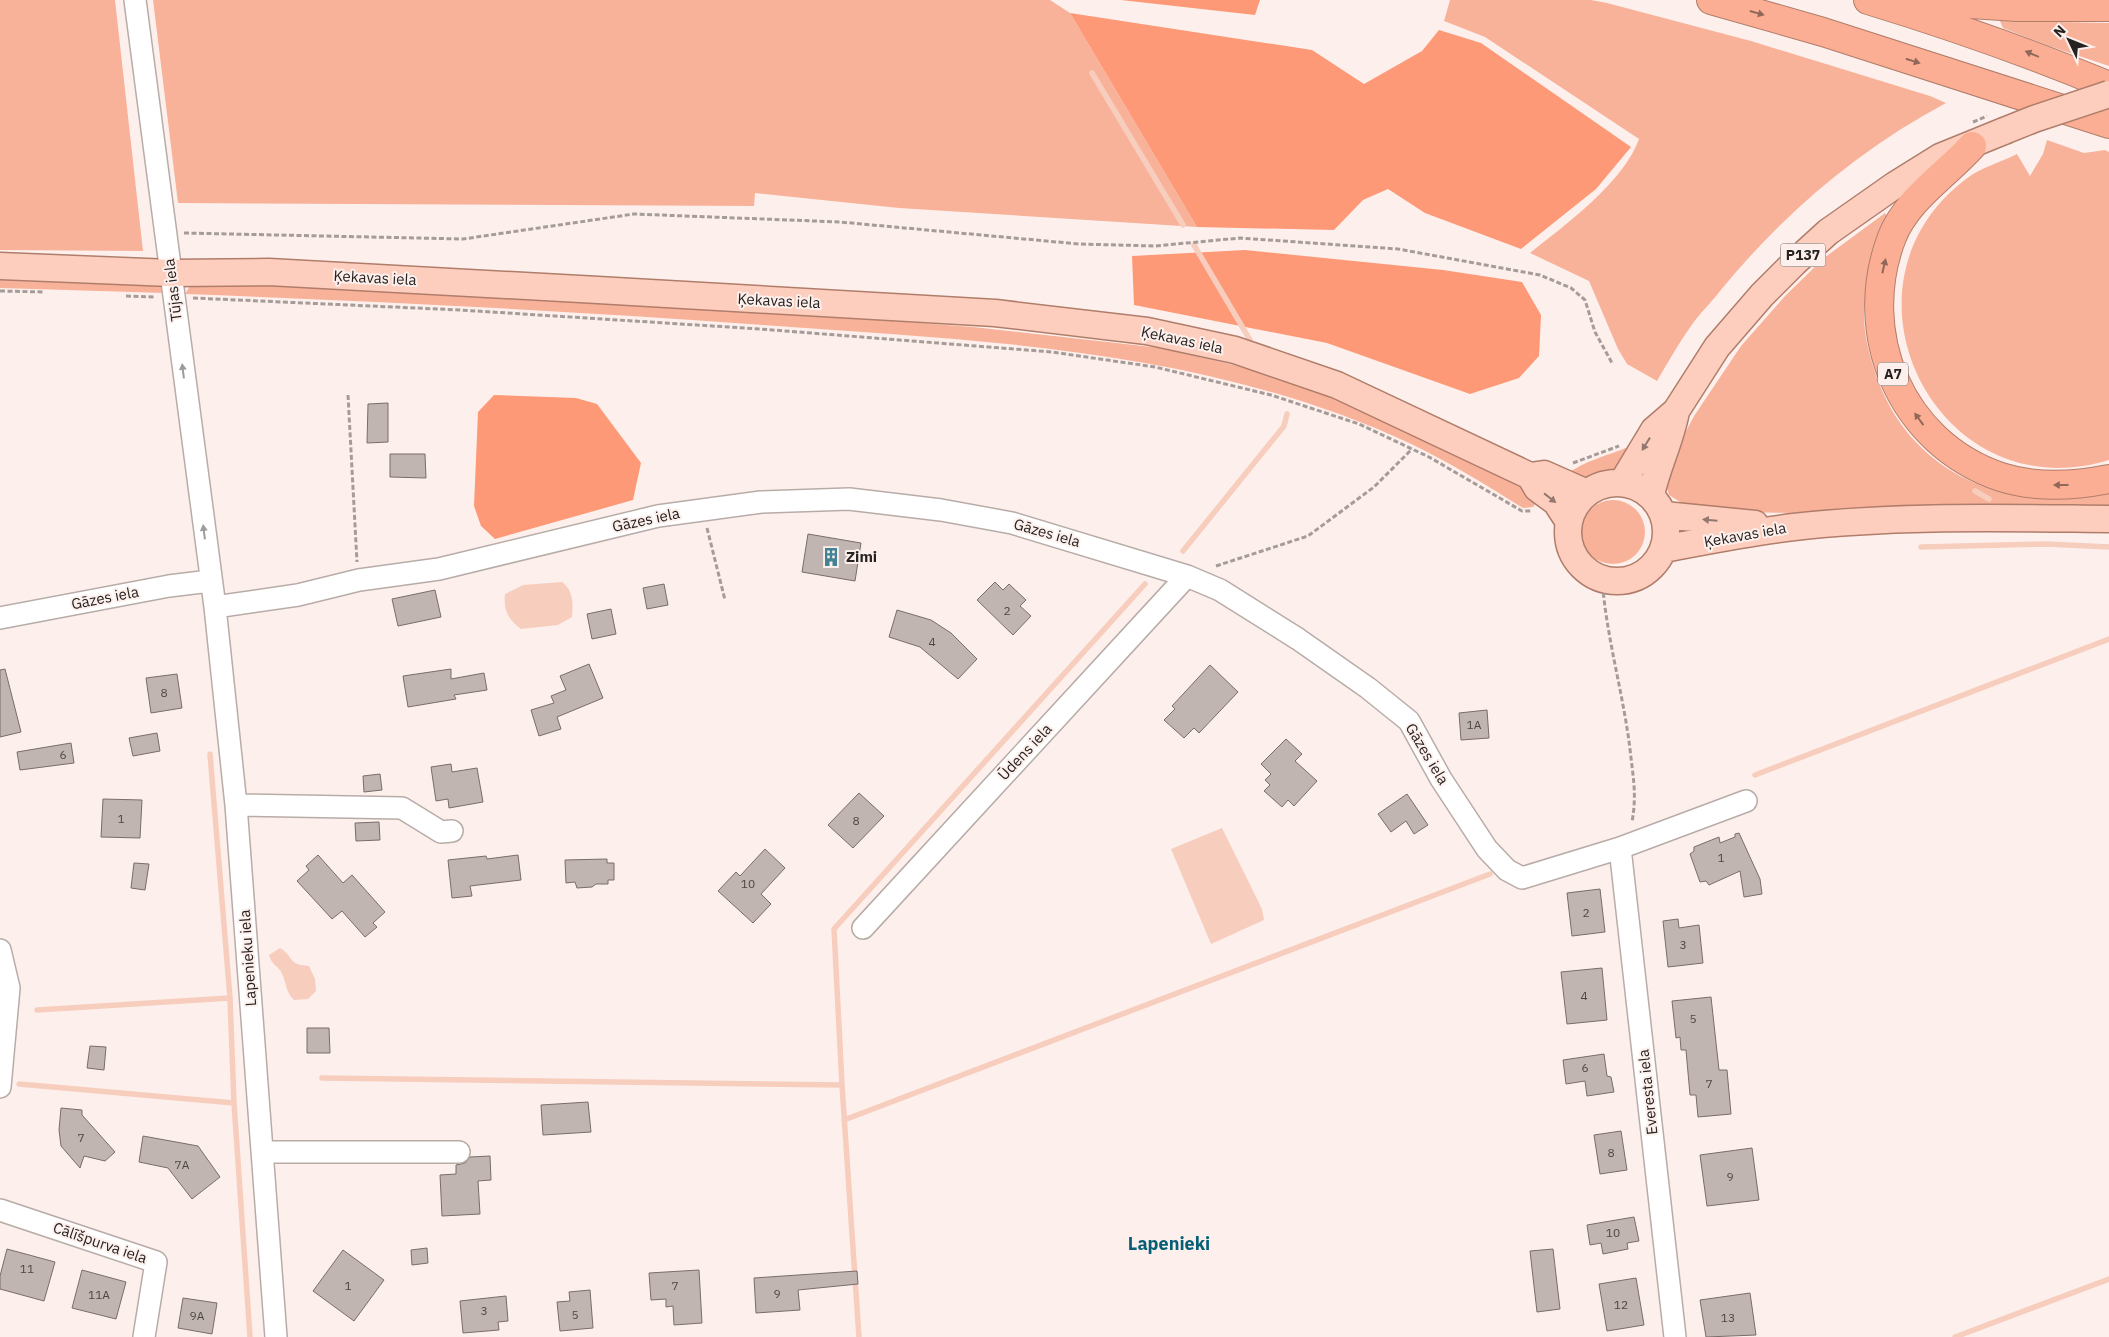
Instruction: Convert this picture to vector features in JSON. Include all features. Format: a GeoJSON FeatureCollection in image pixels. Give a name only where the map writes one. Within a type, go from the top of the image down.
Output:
{"type":"FeatureCollection","features":[{"type":"Feature","properties":{"kind":"highway"},"geometry":{"type":"LineString","coordinates":[[1710,0],[1823,32],[2109,124]]}},
{"type":"Feature","properties":{"kind":"highway"},"geometry":{"type":"LineString","coordinates":[[1868,0],[1950,24],[2109,86]]}},
{"type":"Feature","properties":{"kind":"highway"},"geometry":{"type":"LineString","coordinates":[[1909,0],[2017,6],[2109,7]]}},
{"type":"Feature","properties":{"kind":"highway","name":"A7"},"geometry":{"type":"LineString","coordinates":[[1972,146],[1921,196],[1893,235],[1883,265],[1878,292],[1879,326],[1886,359],[1897,384],[1921,422],[1934,438],[1972,463],[2001,477],[2040,484],[2080,484],[2109,479]]}},
{"type":"Feature","properties":{"kind":"main road","name":"P137"},"geometry":{"type":"LineString","coordinates":[[1622,483],[1654,430],[1676,411],[1717,347],[1762,295],[1815,244],[1861,208],[1940,157],[1972,146],[2042,116],[2109,94]]}},
{"type":"Feature","properties":{"kind":"main road","name":"Ķekavas iela"},"geometry":{"type":"LineString","coordinates":[[0,266],[173,286],[269,272],[995,313],[1147,331],[1235,350],[1337,385],[1530,476],[1544,474],[1587,493]]}},
{"type":"Feature","properties":{"kind":"main road","name":"P137"},"geometry":{"type":"LineString","coordinates":[[1657,505],[1656,470],[1672,434],[1676,411]]}},
{"type":"Feature","properties":{"kind":"main road","name":"Ķekavas iela"},"geometry":{"type":"LineString","coordinates":[[1530,476],[1537,488],[1556,502],[1569,522],[1568,534],[1572,551],[1582,566],[1602,578],[1612,581],[1629,579],[1645,572],[1657,561],[1663,549],[1794,527]]}},
{"type":"Feature","properties":{"kind":"main road","name":"Ķekavas iela"},"geometry":{"type":"LineString","coordinates":[[1622,483],[1636,486],[1657,505],[1794,527]]}},
{"type":"Feature","properties":{"kind":"main road"},"geometry":{"type":"LineString","coordinates":[[1569,522],[1578,502],[1587,493],[1605,484],[1622,483]]}},
{"type":"Feature","properties":{"kind":"main road"},"geometry":{"type":"LineString","coordinates":[[1657,505],[1666,528],[1663,549]]}},
{"type":"Feature","properties":{"kind":"main road"},"geometry":{"type":"LineString","coordinates":[[1794,527],[1858,522],[1978,519],[2109,519]]}},
{"type":"Feature","properties":{"kind":"street","name":"Tūjas iela"},"geometry":{"type":"LineString","coordinates":[[135,0],[210,581]]}},
{"type":"Feature","properties":{"kind":"street","name":"Gāzes iela"},"geometry":{"type":"LineString","coordinates":[[214,607],[298,595],[358,580],[439,569],[658,516],[762,502],[849,499],[940,510],[1012,523],[1187,576],[1220,590],[1298,639],[1368,688],[1409,721],[1442,779],[1482,841],[1507,870],[1522,878],[1624,846],[1746,801]]}},
{"type":"Feature","properties":{"kind":"street","name":"Ūdens iela"},"geometry":{"type":"LineString","coordinates":[[863,928],[1187,576]]}},
{"type":"Feature","properties":{"kind":"street","name":"Lapenieku iela"},"geometry":{"type":"LineString","coordinates":[[210,581],[236,804],[276,1337]]}},
{"type":"Feature","properties":{"kind":"street","name":"Gāzes iela"},"geometry":{"type":"LineString","coordinates":[[0,618],[169,586],[210,581]]}},
{"type":"Feature","properties":{"kind":"street"},"geometry":{"type":"LineString","coordinates":[[236,804],[402,808],[441,832],[452,831]]}},
{"type":"Feature","properties":{"kind":"street","name":"Everesta iela"},"geometry":{"type":"LineString","coordinates":[[1624,846],[1676,1337]]}},
{"type":"Feature","properties":{"kind":"street"},"geometry":{"type":"LineString","coordinates":[[0,950],[10,988],[0,1086]]}},
{"type":"Feature","properties":{"kind":"street"},"geometry":{"type":"LineString","coordinates":[[262,1152],[459,1152]]}},
{"type":"Feature","properties":{"kind":"street","name":"Cālīšpurva iela"},"geometry":{"type":"LineString","coordinates":[[0,1210],[156,1262],[144,1337]]}},
{"type":"Feature","properties":{"kind":"path"},"geometry":{"type":"LineString","coordinates":[[166,232],[463,238],[634,214],[840,222],[1079,244],[1155,246],[1240,238],[1398,249],[1540,275],[1572,288],[1585,300],[1595,332],[1612,363]]}},
{"type":"Feature","properties":{"kind":"path"},"geometry":{"type":"LineString","coordinates":[[118,295],[173,286],[260,300],[599,318],[1052,352],[1183,372],[1271,395],[1359,424],[1412,448],[1458,472],[1522,511],[1536,510]]}},
{"type":"Feature","properties":{"kind":"path"},"geometry":{"type":"LineString","coordinates":[[0,291],[52,292]]}},
{"type":"Feature","properties":{"kind":"path"},"geometry":{"type":"LineString","coordinates":[[348,395],[354,536],[358,580]]}},
{"type":"Feature","properties":{"kind":"path"},"geometry":{"type":"LineString","coordinates":[[1187,576],[1308,536],[1374,488],[1412,448]]}},
{"type":"Feature","properties":{"kind":"path"},"geometry":{"type":"LineString","coordinates":[[703,510],[725,600]]}},
{"type":"Feature","properties":{"kind":"path"},"geometry":{"type":"LineString","coordinates":[[1602,578],[1605,613],[1625,708],[1636,799],[1624,846]]}},
{"type":"Feature","properties":{"kind":"shaded area"},"geometry":{"type":"Polygon","coordinates":[[[0,0],[115,0],[143,251],[0,250],[0,0]]]}},
{"type":"Feature","properties":{"kind":"shaded area"},"geometry":{"type":"Polygon","coordinates":[[[153,0],[1050,0],[1070,13],[1197,227],[899,208],[755,193],[754,206],[178,203],[153,0]]]}},
{"type":"Feature","properties":{"kind":"shaded area"},"geometry":{"type":"Polygon","coordinates":[[[1121,0],[1260,0],[1255,15],[1121,0]]]}},
{"type":"Feature","properties":{"kind":"shaded area"},"geometry":{"type":"Polygon","coordinates":[[[1450,0],[1591,0],[1607,3],[1751,41],[1930,96],[1946,103],[1882,141],[1852,163],[1796,210],[1744,263],[1698,317],[1682,339],[1657,381],[1627,364],[1618,349],[1589,281],[1530,253],[1576,216],[1607,187],[1621,171],[1639,139],[1485,37],[1444,21],[1450,0]]]}},
{"type":"Feature","properties":{"kind":"shaded area"},"geometry":{"type":"Polygon","coordinates":[[[1070,13],[1312,50],[1364,84],[1422,51],[1439,30],[1481,43],[1631,147],[1596,189],[1521,249],[1425,213],[1388,189],[1363,200],[1334,230],[1197,227],[1070,13]]]}},
{"type":"Feature","properties":{"kind":"shaded area"},"geometry":{"type":"Polygon","coordinates":[[[2000,21],[2109,23],[2109,66],[2003,28],[2000,21]]]}},
{"type":"Feature","properties":{"kind":"shaded area"},"geometry":{"type":"Polygon","coordinates":[[[2047,140],[2084,153],[2105,150],[2109,152],[2109,460],[2048,468],[1994,454],[1951,423],[1920,379],[1903,329],[1904,276],[1924,224],[1966,179],[1984,168],[2017,154],[2030,176],[2043,154],[2047,140]]]}},
{"type":"Feature","properties":{"kind":"shaded area"},"geometry":{"type":"Polygon","coordinates":[[[1885,213],[1888,217],[1872,266],[1867,291],[1864,316],[1865,331],[1876,375],[1892,410],[1913,439],[1939,462],[1969,480],[2001,492],[2036,498],[2072,498],[2109,492],[2109,507],[1852,508],[1794,513],[1711,512],[1685,505],[1669,495],[1665,482],[1670,462],[1694,416],[1741,346],[1786,295],[1824,258],[1885,213]]]}},
{"type":"Feature","properties":{"kind":"shaded area"},"geometry":{"type":"Polygon","coordinates":[[[1245,250],[1443,270],[1522,282],[1541,315],[1539,356],[1519,378],[1470,394],[1327,343],[1134,305],[1132,256],[1245,250]]]}},
{"type":"Feature","properties":{"kind":"shaded area"},"geometry":{"type":"Polygon","coordinates":[[[0,272],[159,282],[165,293],[0,288],[0,272]]]}},
{"type":"Feature","properties":{"kind":"shaded area"},"geometry":{"type":"Polygon","coordinates":[[[316,284],[786,313],[973,327],[1161,348],[1276,375],[1335,394],[1492,468],[1539,499],[1533,507],[1523,508],[1424,450],[1331,411],[1253,387],[1173,368],[1092,354],[928,337],[691,320],[474,307],[185,294],[190,286],[316,284]]]}},
{"type":"Feature","properties":{"kind":"shaded area"},"geometry":{"type":"Polygon","coordinates":[[[494,395],[576,398],[597,404],[641,463],[633,500],[495,539],[481,526],[474,506],[478,412],[494,395]]]}},
{"type":"Feature","properties":{"kind":"shaded area"},"geometry":{"type":"Polygon","coordinates":[[[1628,447],[1623,464],[1613,472],[1583,481],[1566,475],[1588,462],[1628,447]]]}},
{"type":"Feature","properties":{"kind":"shaded area"},"geometry":{"type":"Polygon","coordinates":[[[1607,500],[1619,500],[1636,509],[1643,520],[1645,532],[1643,544],[1636,555],[1619,564],[1607,564],[1595,559],[1586,550],[1581,538],[1581,526],[1586,514],[1595,505],[1607,500]]]}},
{"type":"Feature","properties":{"kind":"shaded area"},"geometry":{"type":"Polygon","coordinates":[[[562,582],[571,594],[572,617],[558,625],[521,629],[507,614],[505,594],[523,585],[562,582]]]}},
{"type":"Feature","properties":{"kind":"shaded area"},"geometry":{"type":"Polygon","coordinates":[[[1222,828],[1262,909],[1264,920],[1211,944],[1171,849],[1222,828]]]}},
{"type":"Feature","properties":{"kind":"shaded area"},"geometry":{"type":"Polygon","coordinates":[[[280,948],[297,964],[309,966],[315,979],[316,991],[308,999],[294,1000],[289,994],[281,971],[269,955],[280,948]]]}},
{"type":"Feature","properties":{"kind":"building"},"geometry":{"type":"Polygon","coordinates":[[[388,403],[388,442],[367,443],[368,404],[388,403]]]}},
{"type":"Feature","properties":{"kind":"building"},"geometry":{"type":"Polygon","coordinates":[[[390,454],[425,454],[426,478],[390,477],[390,454]]]}},
{"type":"Feature","properties":{"kind":"building","name":"Zimi"},"geometry":{"type":"Polygon","coordinates":[[[808,534],[861,543],[855,581],[802,572],[808,534]]]}},
{"type":"Feature","properties":{"kind":"building"},"geometry":{"type":"Polygon","coordinates":[[[995,582],[1003,590],[1009,584],[1026,600],[1020,606],[1031,616],[1013,635],[977,600],[995,582]]]}},
{"type":"Feature","properties":{"kind":"building"},"geometry":{"type":"Polygon","coordinates":[[[664,584],[668,605],[647,609],[643,588],[664,584]]]}},
{"type":"Feature","properties":{"kind":"building"},"geometry":{"type":"Polygon","coordinates":[[[435,590],[441,617],[398,626],[392,599],[435,590]]]}},
{"type":"Feature","properties":{"kind":"building"},"geometry":{"type":"Polygon","coordinates":[[[611,609],[616,634],[592,639],[587,614],[611,609]]]}},
{"type":"Feature","properties":{"kind":"building"},"geometry":{"type":"Polygon","coordinates":[[[897,610],[931,620],[951,633],[977,659],[958,679],[920,647],[889,637],[897,610]]]}},
{"type":"Feature","properties":{"kind":"building"},"geometry":{"type":"Polygon","coordinates":[[[589,664],[603,698],[557,717],[561,729],[539,736],[531,710],[554,703],[551,696],[566,690],[560,676],[589,664]]]}},
{"type":"Feature","properties":{"kind":"building"},"geometry":{"type":"Polygon","coordinates":[[[1210,665],[1238,692],[1199,733],[1194,728],[1184,738],[1164,720],[1175,709],[1172,706],[1210,665]]]}},
{"type":"Feature","properties":{"kind":"building"},"geometry":{"type":"Polygon","coordinates":[[[5,669],[21,732],[0,737],[0,670],[5,669]]]}},
{"type":"Feature","properties":{"kind":"building"},"geometry":{"type":"Polygon","coordinates":[[[451,669],[451,679],[484,673],[487,690],[454,695],[456,699],[408,707],[403,676],[451,669]]]}},
{"type":"Feature","properties":{"kind":"building"},"geometry":{"type":"Polygon","coordinates":[[[177,674],[182,708],[151,713],[146,678],[177,674]]]}},
{"type":"Feature","properties":{"kind":"building"},"geometry":{"type":"Polygon","coordinates":[[[1487,710],[1489,738],[1461,740],[1459,713],[1487,710]]]}},
{"type":"Feature","properties":{"kind":"building"},"geometry":{"type":"Polygon","coordinates":[[[157,733],[160,751],[133,756],[129,738],[157,733]]]}},
{"type":"Feature","properties":{"kind":"building"},"geometry":{"type":"Polygon","coordinates":[[[1286,739],[1302,754],[1295,761],[1317,781],[1294,806],[1288,800],[1282,807],[1264,791],[1270,785],[1265,780],[1271,774],[1261,764],[1286,739]]]}},
{"type":"Feature","properties":{"kind":"building"},"geometry":{"type":"Polygon","coordinates":[[[71,743],[74,763],[20,770],[17,752],[71,743]]]}},
{"type":"Feature","properties":{"kind":"building"},"geometry":{"type":"Polygon","coordinates":[[[451,764],[452,772],[477,768],[483,802],[449,808],[448,799],[436,801],[431,767],[451,764]]]}},
{"type":"Feature","properties":{"kind":"building"},"geometry":{"type":"Polygon","coordinates":[[[380,774],[382,790],[364,792],[363,776],[380,774]]]}},
{"type":"Feature","properties":{"kind":"building"},"geometry":{"type":"Polygon","coordinates":[[[859,793],[884,816],[853,848],[828,825],[859,793]]]}},
{"type":"Feature","properties":{"kind":"building"},"geometry":{"type":"Polygon","coordinates":[[[1407,794],[1428,825],[1414,834],[1406,821],[1391,832],[1378,814],[1407,794]]]}},
{"type":"Feature","properties":{"kind":"building"},"geometry":{"type":"Polygon","coordinates":[[[103,799],[142,800],[140,838],[101,837],[103,799]]]}},
{"type":"Feature","properties":{"kind":"building"},"geometry":{"type":"Polygon","coordinates":[[[379,822],[380,840],[356,841],[355,823],[379,822]]]}},
{"type":"Feature","properties":{"kind":"building"},"geometry":{"type":"Polygon","coordinates":[[[1739,833],[1760,879],[1762,894],[1744,897],[1740,871],[1709,885],[1706,881],[1700,882],[1690,854],[1694,851],[1694,847],[1719,837],[1720,843],[1735,837],[1735,834],[1739,833]]]}},
{"type":"Feature","properties":{"kind":"building"},"geometry":{"type":"Polygon","coordinates":[[[765,849],[785,868],[761,894],[771,904],[753,923],[718,891],[736,872],[740,876],[765,849]]]}},
{"type":"Feature","properties":{"kind":"building"},"geometry":{"type":"Polygon","coordinates":[[[318,855],[343,883],[352,875],[385,912],[373,923],[377,927],[365,937],[342,911],[332,919],[297,881],[309,870],[306,866],[318,855]]]}},
{"type":"Feature","properties":{"kind":"building"},"geometry":{"type":"Polygon","coordinates":[[[518,855],[521,880],[470,886],[472,896],[452,898],[448,860],[486,856],[487,859],[518,855]]]}},
{"type":"Feature","properties":{"kind":"building"},"geometry":{"type":"Polygon","coordinates":[[[607,859],[607,863],[614,863],[614,880],[608,880],[608,884],[596,884],[592,887],[577,888],[575,882],[566,883],[565,860],[607,859]]]}},
{"type":"Feature","properties":{"kind":"building"},"geometry":{"type":"Polygon","coordinates":[[[134,863],[149,864],[145,890],[131,888],[134,863]]]}},
{"type":"Feature","properties":{"kind":"building"},"geometry":{"type":"Polygon","coordinates":[[[1600,889],[1605,932],[1572,936],[1567,893],[1600,889]]]}},
{"type":"Feature","properties":{"kind":"building"},"geometry":{"type":"Polygon","coordinates":[[[1678,919],[1679,928],[1699,925],[1703,963],[1668,967],[1663,921],[1678,919]]]}},
{"type":"Feature","properties":{"kind":"building"},"geometry":{"type":"Polygon","coordinates":[[[1602,968],[1607,1020],[1567,1024],[1561,972],[1602,968]]]}},
{"type":"Feature","properties":{"kind":"building"},"geometry":{"type":"Polygon","coordinates":[[[1711,997],[1719,1070],[1727,1070],[1731,1114],[1698,1117],[1696,1095],[1690,1095],[1686,1050],[1681,1050],[1680,1037],[1676,1038],[1672,1001],[1711,997]]]}},
{"type":"Feature","properties":{"kind":"building"},"geometry":{"type":"Polygon","coordinates":[[[307,1028],[329,1028],[330,1053],[307,1053],[307,1028]]]}},
{"type":"Feature","properties":{"kind":"building"},"geometry":{"type":"Polygon","coordinates":[[[90,1046],[106,1047],[104,1070],[87,1068],[90,1046]]]}},
{"type":"Feature","properties":{"kind":"building"},"geometry":{"type":"Polygon","coordinates":[[[1604,1054],[1607,1076],[1611,1077],[1614,1092],[1587,1096],[1585,1081],[1566,1084],[1563,1060],[1604,1054]]]}},
{"type":"Feature","properties":{"kind":"building"},"geometry":{"type":"Polygon","coordinates":[[[588,1102],[591,1132],[543,1135],[541,1105],[588,1102]]]}},
{"type":"Feature","properties":{"kind":"building"},"geometry":{"type":"Polygon","coordinates":[[[61,1108],[82,1110],[82,1115],[115,1152],[105,1161],[84,1156],[80,1168],[61,1146],[59,1130],[61,1108]]]}},
{"type":"Feature","properties":{"kind":"building"},"geometry":{"type":"Polygon","coordinates":[[[1621,1131],[1627,1170],[1600,1174],[1594,1135],[1621,1131]]]}},
{"type":"Feature","properties":{"kind":"building"},"geometry":{"type":"Polygon","coordinates":[[[143,1136],[198,1146],[220,1177],[192,1199],[168,1168],[139,1162],[143,1136]]]}},
{"type":"Feature","properties":{"kind":"building"},"geometry":{"type":"Polygon","coordinates":[[[1752,1148],[1759,1200],[1707,1206],[1700,1155],[1752,1148]]]}},
{"type":"Feature","properties":{"kind":"building"},"geometry":{"type":"Polygon","coordinates":[[[490,1156],[491,1180],[478,1181],[480,1214],[442,1216],[440,1175],[456,1174],[456,1165],[465,1163],[470,1157],[490,1156]]]}},
{"type":"Feature","properties":{"kind":"building"},"geometry":{"type":"Polygon","coordinates":[[[1634,1217],[1639,1241],[1627,1243],[1628,1249],[1603,1254],[1601,1243],[1590,1245],[1587,1225],[1634,1217]]]}},
{"type":"Feature","properties":{"kind":"building"},"geometry":{"type":"Polygon","coordinates":[[[427,1248],[428,1263],[412,1265],[411,1250],[427,1248]]]}},
{"type":"Feature","properties":{"kind":"building"},"geometry":{"type":"Polygon","coordinates":[[[7,1249],[55,1262],[44,1301],[0,1289],[0,1276],[7,1249]]]}},
{"type":"Feature","properties":{"kind":"building"},"geometry":{"type":"Polygon","coordinates":[[[1553,1249],[1560,1309],[1537,1312],[1530,1251],[1553,1249]]]}},
{"type":"Feature","properties":{"kind":"building"},"geometry":{"type":"Polygon","coordinates":[[[343,1250],[384,1280],[354,1321],[313,1291],[343,1250]]]}},
{"type":"Feature","properties":{"kind":"building"},"geometry":{"type":"Polygon","coordinates":[[[82,1270],[126,1282],[116,1319],[72,1308],[82,1270]]]}},
{"type":"Feature","properties":{"kind":"building"},"geometry":{"type":"Polygon","coordinates":[[[699,1270],[702,1323],[674,1325],[673,1306],[666,1307],[666,1299],[651,1300],[649,1273],[699,1270]]]}},
{"type":"Feature","properties":{"kind":"building"},"geometry":{"type":"Polygon","coordinates":[[[857,1271],[858,1284],[798,1290],[800,1310],[756,1313],[754,1278],[857,1271]]]}},
{"type":"Feature","properties":{"kind":"building"},"geometry":{"type":"Polygon","coordinates":[[[1636,1278],[1644,1325],[1607,1331],[1599,1284],[1636,1278]]]}},
{"type":"Feature","properties":{"kind":"building"},"geometry":{"type":"Polygon","coordinates":[[[590,1290],[593,1328],[560,1331],[557,1302],[570,1301],[569,1292],[590,1290]]]}},
{"type":"Feature","properties":{"kind":"building"},"geometry":{"type":"Polygon","coordinates":[[[1750,1293],[1756,1335],[1706,1337],[1700,1300],[1750,1293]]]}},
{"type":"Feature","properties":{"kind":"building"},"geometry":{"type":"Polygon","coordinates":[[[506,1296],[508,1321],[498,1322],[499,1330],[463,1333],[460,1301],[506,1296]]]}},
{"type":"Feature","properties":{"kind":"building"},"geometry":{"type":"Polygon","coordinates":[[[183,1298],[217,1303],[212,1334],[178,1328],[183,1298]]]}},
{"type":"Feature","properties":{"kind":"waterway"},"geometry":{"type":"LineString","coordinates":[[1092,73],[1183,225]]}},
{"type":"Feature","properties":{"kind":"waterway"},"geometry":{"type":"LineString","coordinates":[[1194,245],[1250,340]]}},
{"type":"Feature","properties":{"kind":"waterway"},"geometry":{"type":"LineString","coordinates":[[1183,551],[1284,426],[1287,414]]}},
{"type":"Feature","properties":{"kind":"waterway"},"geometry":{"type":"LineString","coordinates":[[1975,491],[1989,499]]}},
{"type":"Feature","properties":{"kind":"waterway"},"geometry":{"type":"LineString","coordinates":[[1921,547],[2046,544],[2109,547]]}},
{"type":"Feature","properties":{"kind":"waterway"},"geometry":{"type":"LineString","coordinates":[[842,1085],[834,929],[1145,584]]}},
{"type":"Feature","properties":{"kind":"waterway"},"geometry":{"type":"LineString","coordinates":[[1755,775],[2109,639]]}},
{"type":"Feature","properties":{"kind":"waterway"},"geometry":{"type":"LineString","coordinates":[[210,754],[230,998],[234,1103],[250,1337]]}},
{"type":"Feature","properties":{"kind":"waterway"},"geometry":{"type":"LineString","coordinates":[[844,1120],[1490,874]]}},
{"type":"Feature","properties":{"kind":"waterway"},"geometry":{"type":"LineString","coordinates":[[37,1010],[230,998]]}},
{"type":"Feature","properties":{"kind":"waterway"},"geometry":{"type":"LineString","coordinates":[[322,1078],[842,1085],[859,1337]]}},
{"type":"Feature","properties":{"kind":"waterway"},"geometry":{"type":"LineString","coordinates":[[19,1084],[234,1103]]}},
{"type":"Feature","properties":{"kind":"waterway"},"geometry":{"type":"LineString","coordinates":[[1955,1337],[2109,1279]]}},
{"type":"Feature","properties":{"kind":"place","name":"Zimi"},"geometry":{"type":"Point","coordinates":[831,557]}},
{"type":"Feature","properties":{"kind":"district","name":"Lapenieki"},"geometry":{"type":"Point","coordinates":[1169,1244]}}]}
